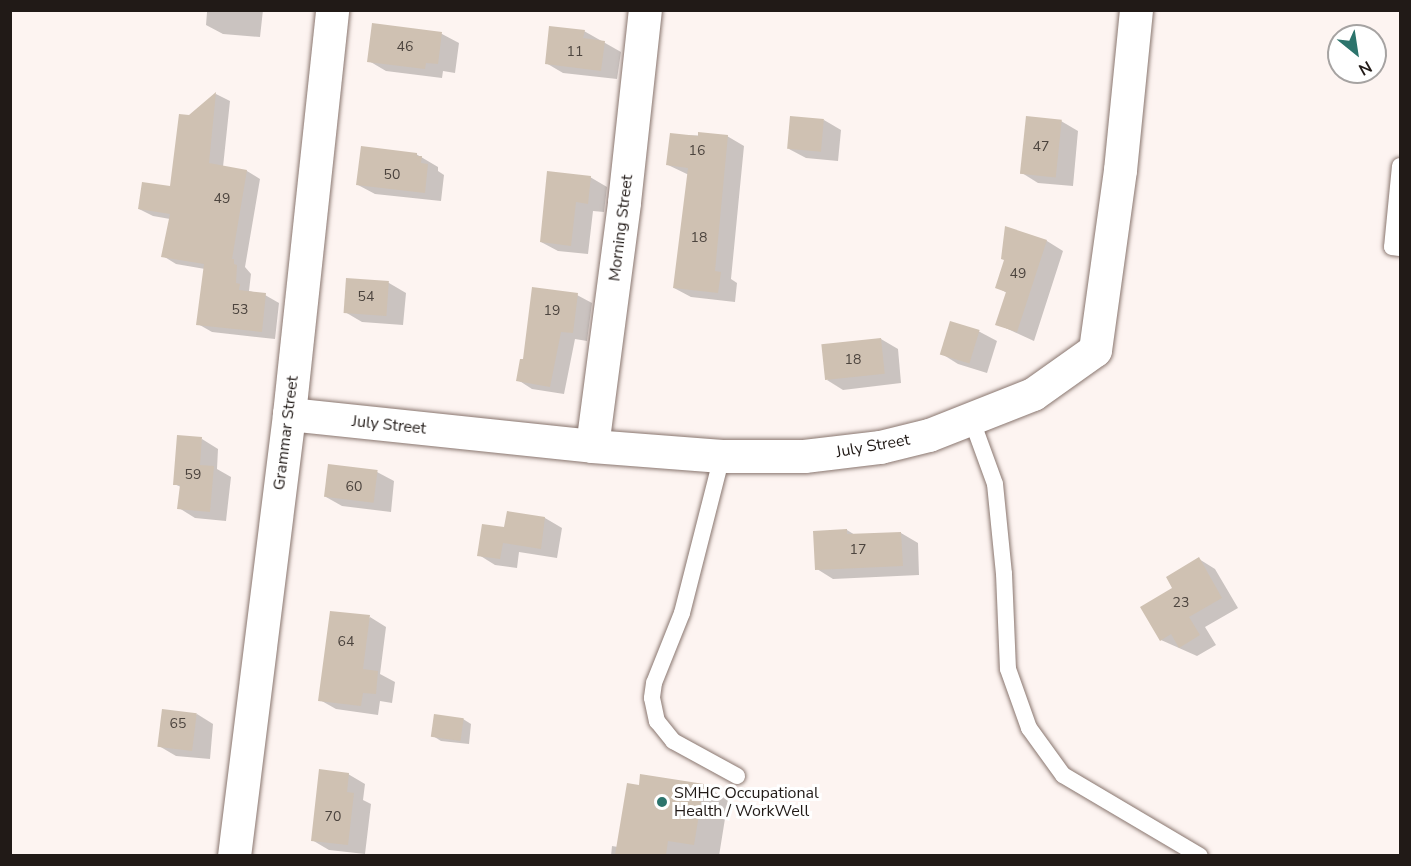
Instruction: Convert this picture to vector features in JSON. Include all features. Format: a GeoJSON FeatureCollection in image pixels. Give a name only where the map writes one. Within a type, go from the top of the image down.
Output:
{"type":"FeatureCollection","features":[{"type":"Feature","properties":{"kind":"street","name":"Grammar Street"},"geometry":{"type":"LineString","coordinates":[[234,855],[289,414],[332,10]]}},
{"type":"Feature","properties":{"kind":"street","name":"Morning Street"},"geometry":{"type":"LineString","coordinates":[[592,446],[624,202],[645,10]]}},
{"type":"Feature","properties":{"kind":"street","name":"July Street"},"geometry":{"type":"LineString","coordinates":[[289,414],[592,446],[722,456],[804,456],[880,447],[929,435],[1033,394],[1095,350],[1120,170],[1136,10]]}},
{"type":"Feature","properties":{"kind":"lane"},"geometry":{"type":"LineString","coordinates":[[1401,166],[1392,248],[1401,248]]}},
{"type":"Feature","properties":{"kind":"lane"},"geometry":{"type":"LineString","coordinates":[[971,418],[995,484],[1004,574],[1008,669],[1029,729],[1063,775],[1200,855]]}},
{"type":"Feature","properties":{"kind":"lane"},"geometry":{"type":"LineString","coordinates":[[722,456],[682,613],[654,683],[652,698],[657,721],[673,741],[737,776]]}},
{"type":"Feature","properties":{"kind":"building"},"geometry":{"type":"Polygon","coordinates":[[[372,23],[442,32],[438,64],[426,63],[425,69],[367,62],[372,23]]]}},
{"type":"Feature","properties":{"kind":"building"},"geometry":{"type":"Polygon","coordinates":[[[549,26],[585,30],[583,38],[605,41],[601,71],[545,64],[549,26]]]}},
{"type":"Feature","properties":{"kind":"building"},"geometry":{"type":"Polygon","coordinates":[[[216,92],[209,163],[247,170],[232,259],[237,265],[236,283],[240,284],[239,290],[266,293],[262,332],[196,325],[204,264],[161,257],[170,214],[138,209],[142,182],[170,186],[179,114],[189,115],[216,92]]]}},
{"type":"Feature","properties":{"kind":"building"},"geometry":{"type":"Polygon","coordinates":[[[790,116],[824,119],[821,152],[787,149],[790,116]]]}},
{"type":"Feature","properties":{"kind":"building"},"geometry":{"type":"Polygon","coordinates":[[[1026,116],[1062,120],[1056,177],[1020,174],[1026,116]]]}},
{"type":"Feature","properties":{"kind":"building"},"geometry":{"type":"Polygon","coordinates":[[[698,132],[728,135],[715,271],[721,272],[718,293],[673,288],[688,168],[666,165],[670,133],[698,136],[698,132]]]}},
{"type":"Feature","properties":{"kind":"building"},"geometry":{"type":"Polygon","coordinates":[[[361,146],[417,153],[417,156],[422,156],[421,163],[428,164],[425,193],[356,185],[361,146]]]}},
{"type":"Feature","properties":{"kind":"building"},"geometry":{"type":"Polygon","coordinates":[[[547,171],[591,176],[588,204],[576,202],[571,246],[540,242],[547,171]]]}},
{"type":"Feature","properties":{"kind":"building"},"geometry":{"type":"Polygon","coordinates":[[[1005,226],[1047,240],[1017,332],[995,325],[1006,292],[995,288],[1004,260],[1001,259],[1005,226]]]}},
{"type":"Feature","properties":{"kind":"building"},"geometry":{"type":"Polygon","coordinates":[[[346,278],[389,281],[386,316],[344,313],[346,278]]]}},
{"type":"Feature","properties":{"kind":"building"},"geometry":{"type":"Polygon","coordinates":[[[532,287],[578,293],[573,333],[561,332],[550,387],[516,381],[520,359],[523,359],[532,287]]]}},
{"type":"Feature","properties":{"kind":"building"},"geometry":{"type":"Polygon","coordinates":[[[950,321],[980,330],[969,364],[940,354],[950,321]]]}},
{"type":"Feature","properties":{"kind":"building"},"geometry":{"type":"Polygon","coordinates":[[[881,338],[885,374],[825,380],[821,344],[881,338]]]}},
{"type":"Feature","properties":{"kind":"building"},"geometry":{"type":"Polygon","coordinates":[[[177,435],[202,437],[200,465],[214,466],[210,512],[177,509],[180,485],[173,485],[177,435]]]}},
{"type":"Feature","properties":{"kind":"building"},"geometry":{"type":"Polygon","coordinates":[[[328,464],[378,470],[374,503],[324,497],[328,464]]]}},
{"type":"Feature","properties":{"kind":"building"},"geometry":{"type":"Polygon","coordinates":[[[507,511],[545,517],[541,549],[503,543],[500,559],[477,556],[482,524],[504,527],[507,511]]]}},
{"type":"Feature","properties":{"kind":"building"},"geometry":{"type":"Polygon","coordinates":[[[847,529],[847,534],[901,532],[903,566],[815,570],[813,531],[847,529]]]}},
{"type":"Feature","properties":{"kind":"building"},"geometry":{"type":"Polygon","coordinates":[[[1199,557],[1222,598],[1189,617],[1200,635],[1179,648],[1171,634],[1160,641],[1140,607],[1172,588],[1166,577],[1199,557]]]}},
{"type":"Feature","properties":{"kind":"building"},"geometry":{"type":"Polygon","coordinates":[[[330,611],[370,615],[363,669],[378,671],[376,694],[363,693],[361,706],[318,701],[330,611]]]}},
{"type":"Feature","properties":{"kind":"building"},"geometry":{"type":"Polygon","coordinates":[[[162,709],[197,713],[192,751],[157,747],[162,709]]]}},
{"type":"Feature","properties":{"kind":"building"},"geometry":{"type":"Polygon","coordinates":[[[434,714],[464,718],[461,741],[431,737],[434,714]]]}},
{"type":"Feature","properties":{"kind":"building"},"geometry":{"type":"Polygon","coordinates":[[[319,769],[349,773],[347,792],[354,793],[348,845],[311,841],[319,769]]]}},
{"type":"Feature","properties":{"kind":"building","name":"SMHC Occupational Health / WorkWell"},"geometry":{"type":"Polygon","coordinates":[[[640,774],[704,784],[694,845],[668,841],[666,855],[615,855],[627,783],[639,785],[640,774]]]}},
{"type":"Feature","properties":{"kind":"place","name":"SMHC Occupational Health / WorkWell"},"geometry":{"type":"Point","coordinates":[662,802]}}]}
